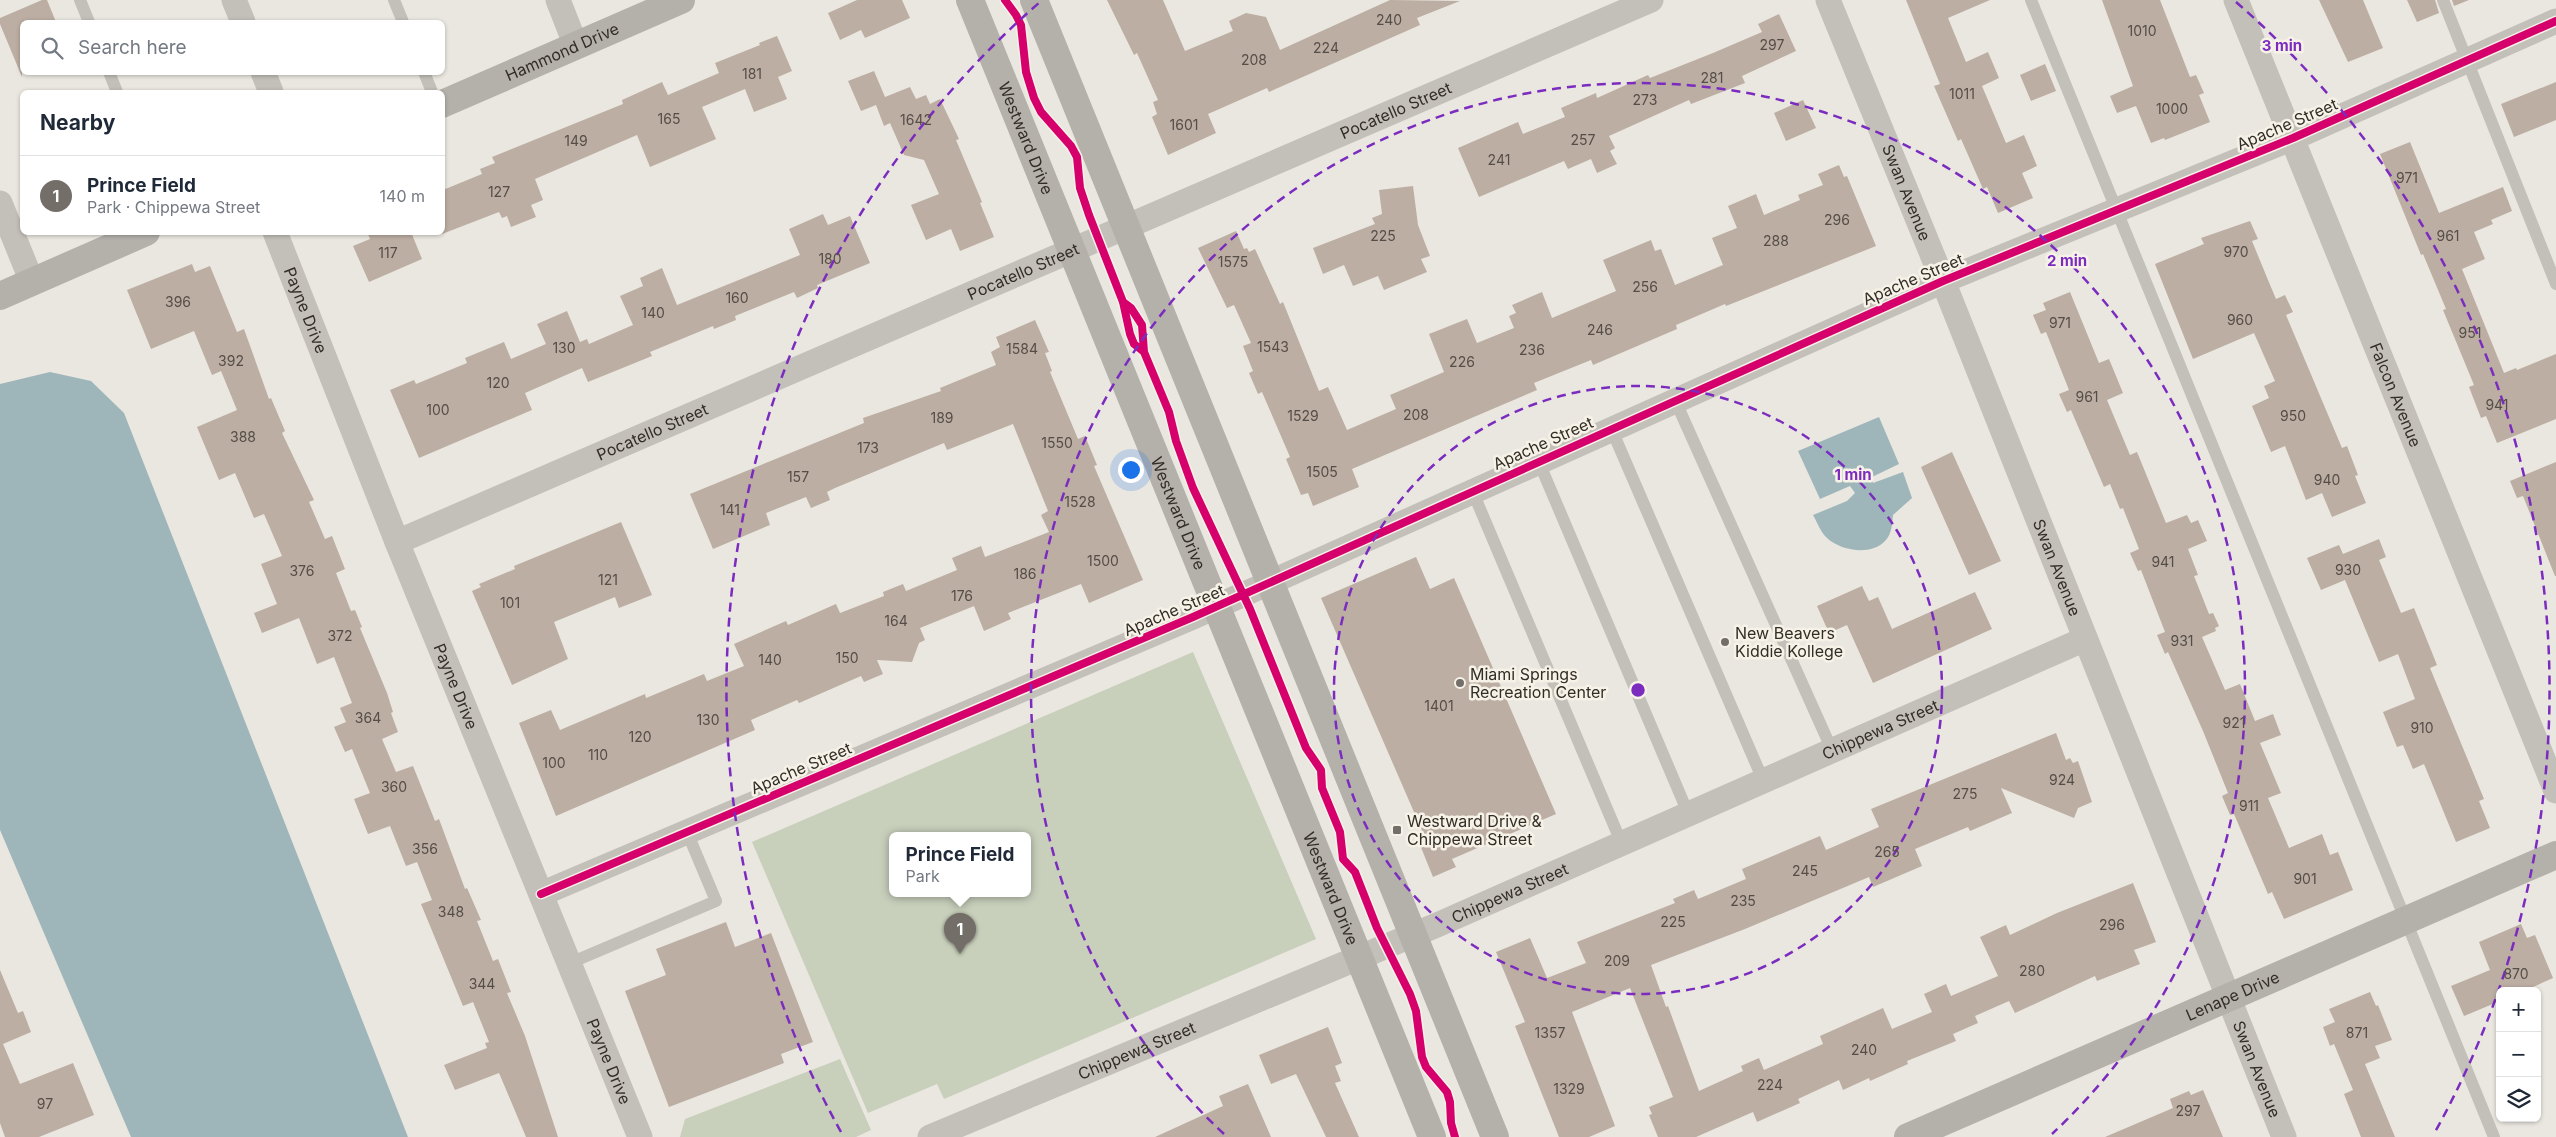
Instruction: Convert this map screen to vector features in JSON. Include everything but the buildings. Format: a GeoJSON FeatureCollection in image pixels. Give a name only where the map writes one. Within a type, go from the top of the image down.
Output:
{"type":"FeatureCollection","features":[{"type":"Feature","properties":{"kind":"street"},"geometry":{"type":"LineString","coordinates":[[234,0],[242,20]]}},
{"type":"Feature","properties":{"kind":"street"},"geometry":{"type":"LineString","coordinates":[[558,0],[576,46]]}},
{"type":"Feature","properties":{"kind":"street","name":"Hammond Drive"},"geometry":{"type":"LineString","coordinates":[[445,103],[681,0]]}},
{"type":"Feature","properties":{"kind":"street","name":"Westward Drive"},"geometry":{"type":"LineString","coordinates":[[970,0],[1074,250],[1432,1137]]}},
{"type":"Feature","properties":{"kind":"street"},"geometry":{"type":"LineString","coordinates":[[1034,0],[1495,1137]]}},
{"type":"Feature","properties":{"kind":"street","name":"Pocatello Street"},"geometry":{"type":"LineString","coordinates":[[397,542],[1651,0]]}},
{"type":"Feature","properties":{"kind":"street","name":"Swan Avenue"},"geometry":{"type":"LineString","coordinates":[[1828,0],[1943,280],[2284,1137]]}},
{"type":"Feature","properties":{"kind":"street","name":"Falcon Avenue"},"geometry":{"type":"LineString","coordinates":[[2236,0],[2556,790]]}},
{"type":"Feature","properties":{"kind":"street","name":"Apache Street"},"geometry":{"type":"LineString","coordinates":[[541,894],[1217,606],[1538,460],[1943,280],[2293,138],[2556,21]]}},
{"type":"Feature","properties":{"kind":"street"},"geometry":{"type":"LineString","coordinates":[[264,75],[270,90]]}},
{"type":"Feature","properties":{"kind":"street"},"geometry":{"type":"LineString","coordinates":[[0,203],[32,282]]}},
{"type":"Feature","properties":{"kind":"street"},"geometry":{"type":"LineString","coordinates":[[0,296],[139,235]]}},
{"type":"Feature","properties":{"kind":"street","name":"Payne Drive"},"geometry":{"type":"LineString","coordinates":[[276,235],[397,542],[640,1137]]}},
{"type":"Feature","properties":{"kind":"street","name":"Chippewa Street"},"geometry":{"type":"LineString","coordinates":[[930,1137],[1414,935],[1688,812],[2085,639]]}},
{"type":"Feature","properties":{"kind":"street","name":"Lenape Drive"},"geometry":{"type":"LineString","coordinates":[[1908,1137],[2228,996],[2556,855]]}},
{"type":"Feature","properties":{"kind":"lane"},"geometry":{"type":"LineString","coordinates":[[80,0],[88,20]]}},
{"type":"Feature","properties":{"kind":"lane"},"geometry":{"type":"LineString","coordinates":[[394,0],[402,20]]}},
{"type":"Feature","properties":{"kind":"lane"},"geometry":{"type":"LineString","coordinates":[[2031,0],[2494,1137]]}},
{"type":"Feature","properties":{"kind":"lane"},"geometry":{"type":"LineString","coordinates":[[2443,0],[2556,284]]}},
{"type":"Feature","properties":{"kind":"lane"},"geometry":{"type":"LineString","coordinates":[[110,75],[116,90]]}},
{"type":"Feature","properties":{"kind":"lane"},"geometry":{"type":"LineString","coordinates":[[425,75],[431,90]]}},
{"type":"Feature","properties":{"kind":"lane"},"geometry":{"type":"LineString","coordinates":[[1675,400],[1832,750]]}},
{"type":"Feature","properties":{"kind":"lane"},"geometry":{"type":"LineString","coordinates":[[1611,428],[1763,780]]}},
{"type":"Feature","properties":{"kind":"lane"},"geometry":{"type":"LineString","coordinates":[[1538,460],[1688,812]]}},
{"type":"Feature","properties":{"kind":"lane"},"geometry":{"type":"LineString","coordinates":[[1472,490],[1622,842]]}},
{"type":"Feature","properties":{"kind":"lane"},"geometry":{"type":"LineString","coordinates":[[570,963],[716,901],[687,832]]}},
{"type":"Feature","properties":{"kind":"green space"},"geometry":{"type":"Polygon","coordinates":[[[1193,652],[1316,939],[944,1099],[937,1084],[868,1113],[752,842],[1193,652]]]}},
{"type":"Feature","properties":{"kind":"green space"},"geometry":{"type":"Polygon","coordinates":[[[840,1059],[871,1130],[856,1137],[680,1137],[685,1119],[840,1059]]]}},
{"type":"Feature","properties":{"kind":"water"},"geometry":{"type":"Polygon","coordinates":[[[50,372],[91,381],[124,413],[408,1137],[131,1137],[0,830],[0,384],[50,372]]]}},
{"type":"Feature","properties":{"kind":"water"},"geometry":{"type":"Polygon","coordinates":[[[1879,417],[1899,464],[1872,477],[1873,483],[1903,472],[1912,498],[1893,515],[1889,535],[1879,546],[1864,550],[1848,549],[1827,538],[1813,515],[1847,501],[1855,493],[1850,486],[1820,499],[1798,451],[1879,417]]]}},
{"type":"Feature","properties":{"kind":"cycle path"},"geometry":{"type":"LineString","coordinates":[[1005,0],[1021,25],[1026,72],[1034,98],[1041,112],[1071,146],[1077,157],[1080,188],[1089,215],[1123,302],[1134,344],[1144,352]]}},
{"type":"Feature","properties":{"kind":"cycle path"},"geometry":{"type":"LineString","coordinates":[[541,894],[1193,617],[1943,281],[2293,138],[2556,21]]}},
{"type":"Feature","properties":{"kind":"cycle path"},"geometry":{"type":"LineString","coordinates":[[1123,302],[1131,308],[1142,325],[1144,352],[1169,412],[1176,441],[1193,488],[1250,609],[1306,748],[1321,770],[1322,788],[1340,832],[1343,859],[1355,872],[1377,928],[1410,994],[1416,1011],[1422,1057],[1426,1067],[1447,1092],[1455,1137]]}},
{"type":"Feature","properties":{"kind":"place","name":"New Beavers Kiddie Kollege"},"geometry":{"type":"Point","coordinates":[1725,642]}},
{"type":"Feature","properties":{"kind":"place","name":"Miami Springs Recreation Center"},"geometry":{"type":"Point","coordinates":[1460,683]}},
{"type":"Feature","properties":{"kind":"place","name":"Westward Drive & Chippewa Street"},"geometry":{"type":"Point","coordinates":[1397,830]}},
{"type":"Feature","properties":{"kind":"place","name":"Prince Field"},"geometry":{"type":"Point","coordinates":[960,954]}}]}
